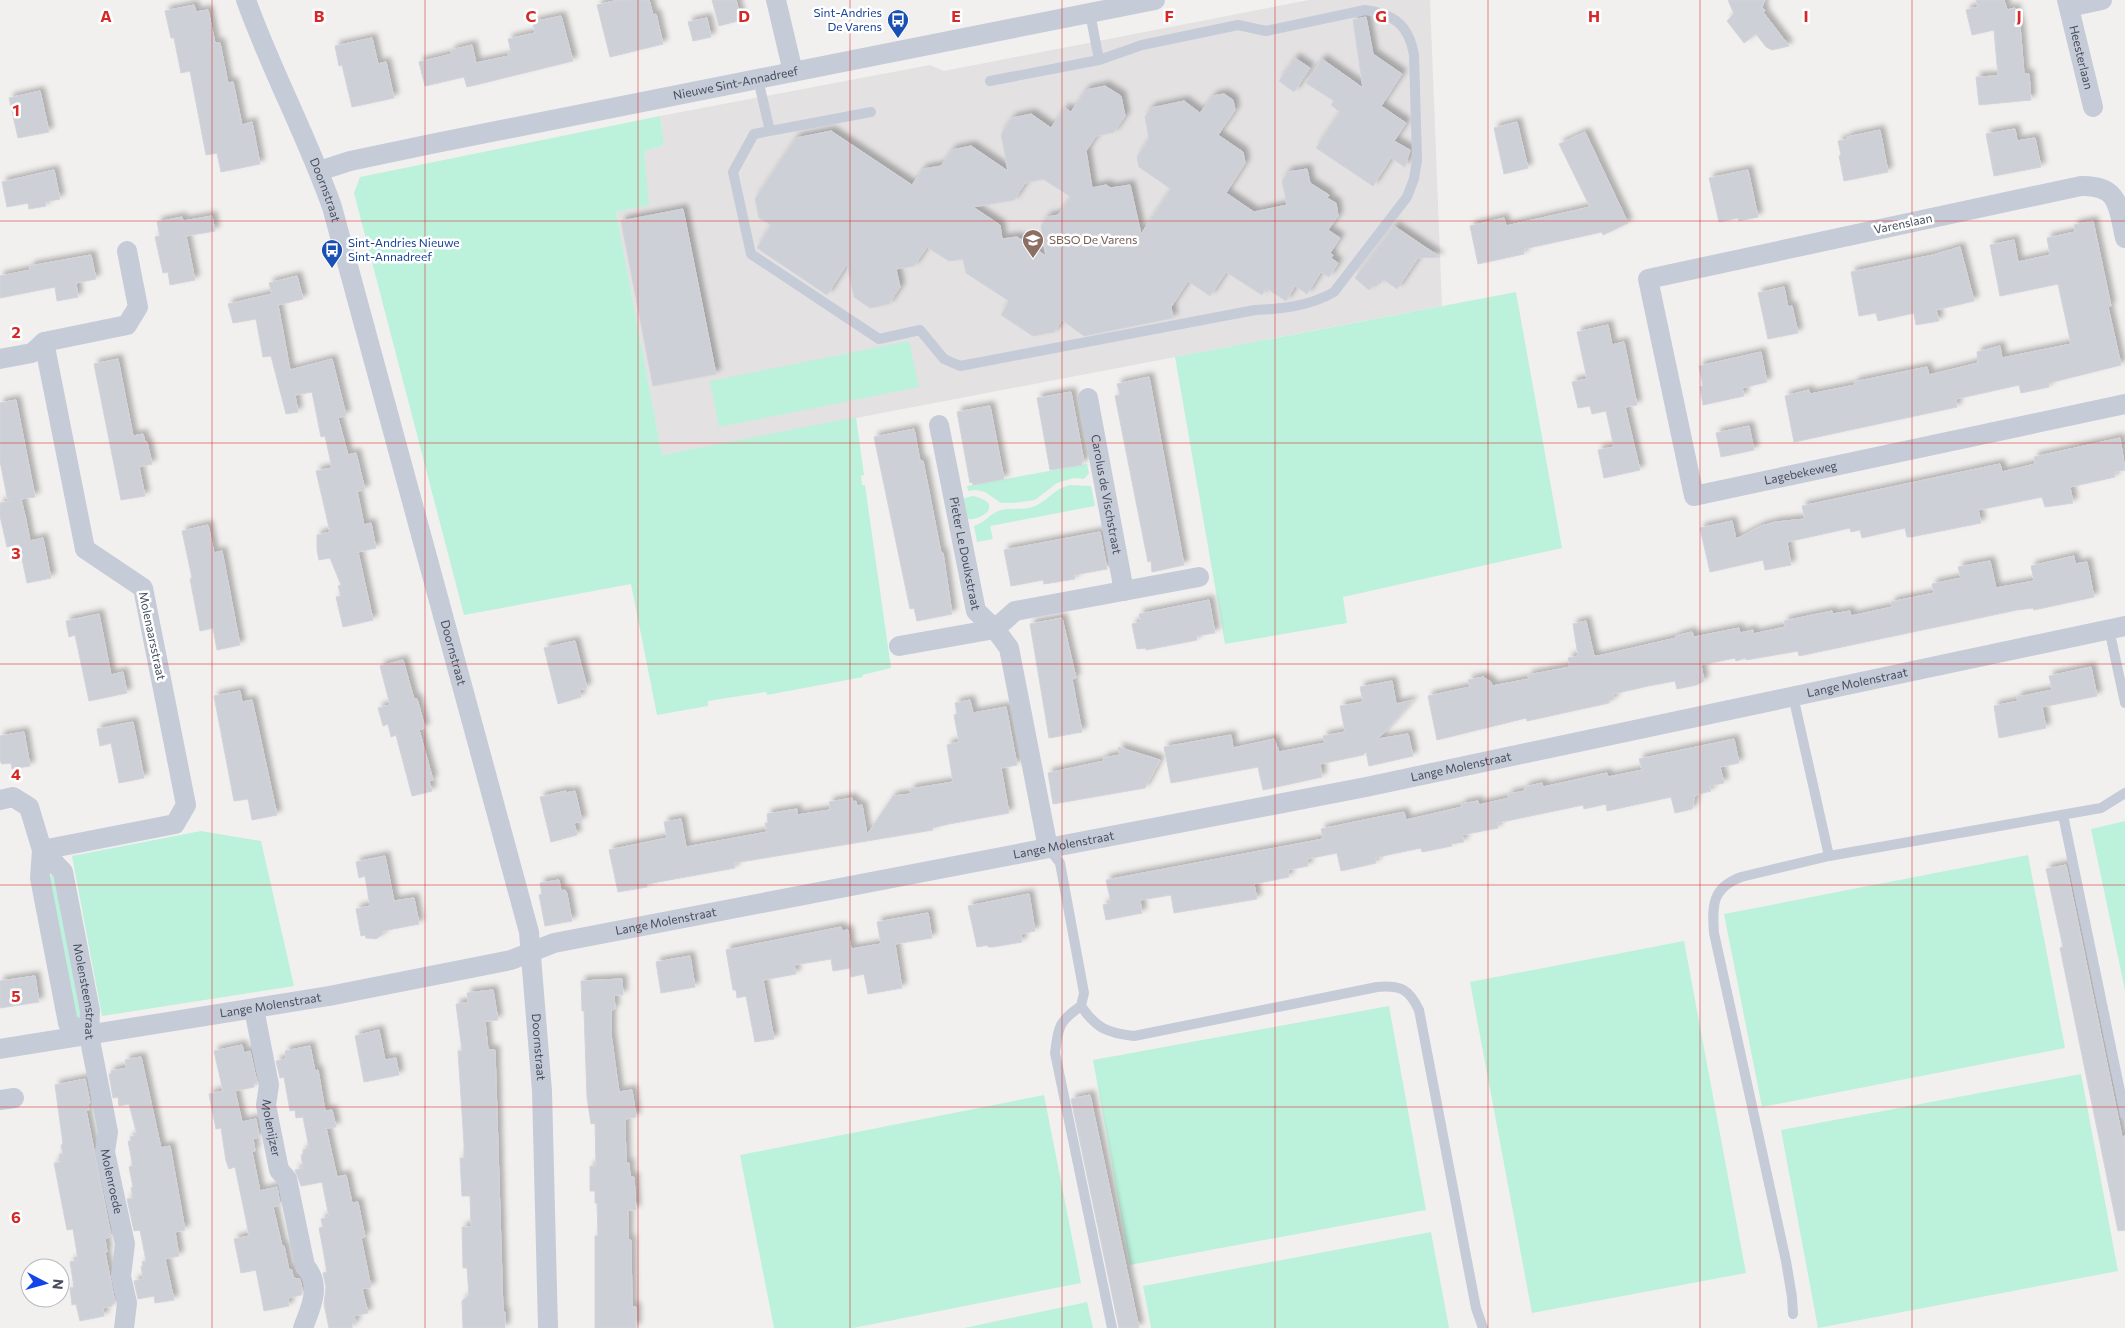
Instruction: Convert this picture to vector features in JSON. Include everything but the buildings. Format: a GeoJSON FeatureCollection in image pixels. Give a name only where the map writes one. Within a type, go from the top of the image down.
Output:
{"type":"FeatureCollection","features":[{"type":"Feature","properties":{"kind":"street","name":"Doornstraat"},"geometry":{"type":"LineString","coordinates":[[246,0],[278,80],[319,171],[339,235],[529,932],[532,950],[542,1091],[548,1328]]}},
{"type":"Feature","properties":{"kind":"street"},"geometry":{"type":"LineString","coordinates":[[776,0],[793,72]]}},
{"type":"Feature","properties":{"kind":"street","name":"Nieuwe Sint-Annadreef"},"geometry":{"type":"LineString","coordinates":[[319,171],[350,161],[1155,0]]}},
{"type":"Feature","properties":{"kind":"street","name":"Heesterlaan"},"geometry":{"type":"LineString","coordinates":[[2093,107],[2068,3],[2102,0]]}},
{"type":"Feature","properties":{"kind":"street","name":"Varenslaan"},"geometry":{"type":"LineString","coordinates":[[1648,279],[2082,186],[2102,187],[2110,191],[2119,210],[2125,238]]}},
{"type":"Feature","properties":{"kind":"street"},"geometry":{"type":"LineString","coordinates":[[0,359],[32,353],[44,342],[127,325],[138,307],[127,251]]}},
{"type":"Feature","properties":{"kind":"street","name":"Lagebekeweg"},"geometry":{"type":"LineString","coordinates":[[1648,279],[1694,496],[2125,404]]}},
{"type":"Feature","properties":{"kind":"street","name":"Molenaarsstraat"},"geometry":{"type":"LineString","coordinates":[[42,850],[175,824],[186,805],[143,588],[85,549],[44,342]]}},
{"type":"Feature","properties":{"kind":"street","name":"Carolus de Vischstraat"},"geometry":{"type":"LineString","coordinates":[[1088,398],[1124,591]]}},
{"type":"Feature","properties":{"kind":"street","name":"Pieter Le Doulxstraat"},"geometry":{"type":"LineString","coordinates":[[939,425],[976,611],[995,629],[1009,648],[1048,848]]}},
{"type":"Feature","properties":{"kind":"street"},"geometry":{"type":"LineString","coordinates":[[899,646],[995,629],[1015,611],[1199,577]]}},
{"type":"Feature","properties":{"kind":"street","name":"Lange Molenstraat"},"geometry":{"type":"LineString","coordinates":[[0,1049],[329,996],[510,960],[554,943],[1366,787],[2117,627]]}},
{"type":"Feature","properties":{"kind":"street","name":"Molensteenstraat"},"geometry":{"type":"LineString","coordinates":[[0,800],[13,797],[29,807],[42,850],[40,878],[68,1023],[89,1035]]}},
{"type":"Feature","properties":{"kind":"street","name":"Molenijzer"},"geometry":{"type":"LineString","coordinates":[[254,1009],[268,1085],[266,1104],[279,1170],[287,1179],[305,1266],[311,1273],[315,1292],[303,1328]]}},
{"type":"Feature","properties":{"kind":"street","name":"Molenroede"},"geometry":{"type":"LineString","coordinates":[[89,1035],[108,1132],[105,1152],[125,1244],[121,1276],[127,1303],[124,1328]]}},
{"type":"Feature","properties":{"kind":"lane"},"geometry":{"type":"LineString","coordinates":[[871,112],[754,134],[734,172],[751,254],[879,338],[920,330],[944,359],[960,366],[1255,310],[1280,309],[1322,299],[1334,292],[1407,196],[1414,179],[1417,160],[1414,55],[1411,40],[1404,27],[1380,12],[1365,10],[1266,31],[1238,26],[1142,45],[1099,60],[990,81]]}},
{"type":"Feature","properties":{"kind":"lane"},"geometry":{"type":"LineString","coordinates":[[1090,13],[1099,60]]}},
{"type":"Feature","properties":{"kind":"lane"},"geometry":{"type":"LineString","coordinates":[[758,79],[770,131]]}},
{"type":"Feature","properties":{"kind":"lane"},"geometry":{"type":"LineString","coordinates":[[2117,627],[2125,703]]}},
{"type":"Feature","properties":{"kind":"lane"},"geometry":{"type":"LineString","coordinates":[[1793,696],[1829,856]]}},
{"type":"Feature","properties":{"kind":"lane"},"geometry":{"type":"LineString","coordinates":[[1793,1314],[1786,1260],[1714,933],[1713,904],[1727,882],[1829,856],[2100,808],[2125,793]]}},
{"type":"Feature","properties":{"kind":"lane"},"geometry":{"type":"LineString","coordinates":[[2063,815],[2125,1115]]}},
{"type":"Feature","properties":{"kind":"lane"},"geometry":{"type":"LineString","coordinates":[[1048,848],[1060,863],[1084,993],[1081,1006],[1065,1016],[1058,1031],[1055,1053],[1112,1328]]}},
{"type":"Feature","properties":{"kind":"lane"},"geometry":{"type":"LineString","coordinates":[[1081,1006],[1089,1018],[1102,1028],[1115,1034],[1134,1036],[1378,987],[1392,986],[1405,990],[1413,998],[1419,1010],[1476,1308],[1483,1328]]}},
{"type":"Feature","properties":{"kind":"shaded area","name":"SBSO De Varens"},"geometry":{"type":"Polygon","coordinates":[[[1309,0],[1430,0],[1442,306],[662,455],[616,212],[648,205],[644,152],[664,145],[660,116],[930,65],[944,71],[1309,0]]]}},
{"type":"Feature","properties":{"kind":"green space"},"geometry":{"type":"Polygon","coordinates":[[[660,116],[664,145],[644,152],[649,205],[616,212],[662,455],[856,417],[864,475],[861,476],[862,485],[865,485],[891,668],[862,675],[863,677],[767,695],[766,692],[708,701],[708,706],[657,715],[631,584],[464,615],[354,193],[360,177],[660,116]]]}},
{"type":"Feature","properties":{"kind":"green space"},"geometry":{"type":"Polygon","coordinates":[[[1516,292],[1562,548],[1343,597],[1347,623],[1225,644],[1175,357],[1516,292]]]}},
{"type":"Feature","properties":{"kind":"green space"},"geometry":{"type":"Polygon","coordinates":[[[909,341],[919,387],[719,427],[710,381],[909,341]]]}},
{"type":"Feature","properties":{"kind":"green space"},"geometry":{"type":"Polygon","coordinates":[[[1087,464],[1089,473],[1084,479],[1074,478],[1057,483],[1035,500],[1001,503],[985,492],[968,491],[967,486],[1087,464]]]}},
{"type":"Feature","properties":{"kind":"green space"},"geometry":{"type":"Polygon","coordinates":[[[1070,485],[1091,486],[1095,506],[990,526],[993,539],[977,542],[974,526],[994,513],[1006,509],[1033,507],[1059,489],[1070,485]]]}},
{"type":"Feature","properties":{"kind":"green space"},"geometry":{"type":"Polygon","coordinates":[[[973,496],[983,499],[988,503],[988,511],[979,517],[967,519],[962,502],[965,498],[973,496]]]}},
{"type":"Feature","properties":{"kind":"green space"},"geometry":{"type":"Polygon","coordinates":[[[2125,821],[2125,990],[2091,829],[2125,821]]]}},
{"type":"Feature","properties":{"kind":"green space"},"geometry":{"type":"Polygon","coordinates":[[[201,831],[261,841],[294,986],[102,1016],[72,856],[201,831]]]}},
{"type":"Feature","properties":{"kind":"green space"},"geometry":{"type":"Polygon","coordinates":[[[2028,855],[2065,1048],[1762,1107],[1724,914],[2028,855]]]}},
{"type":"Feature","properties":{"kind":"green space"},"geometry":{"type":"Polygon","coordinates":[[[56,875],[84,1016],[77,1021],[46,877],[56,875]]]}},
{"type":"Feature","properties":{"kind":"green space"},"geometry":{"type":"Polygon","coordinates":[[[1684,941],[1746,1273],[1532,1313],[1470,982],[1684,941]]]}},
{"type":"Feature","properties":{"kind":"green space"},"geometry":{"type":"Polygon","coordinates":[[[1389,1006],[1426,1210],[1130,1265],[1093,1060],[1389,1006]]]}},
{"type":"Feature","properties":{"kind":"green space"},"geometry":{"type":"Polygon","coordinates":[[[2081,1074],[2118,1271],[1818,1328],[1781,1130],[2081,1074]]]}},
{"type":"Feature","properties":{"kind":"green space"},"geometry":{"type":"Polygon","coordinates":[[[1044,1095],[1081,1283],[853,1328],[774,1328],[740,1155],[1044,1095]]]}},
{"type":"Feature","properties":{"kind":"green space"},"geometry":{"type":"Polygon","coordinates":[[[1431,1232],[1449,1328],[1151,1328],[1143,1286],[1431,1232]]]}},
{"type":"Feature","properties":{"kind":"green space"},"geometry":{"type":"Polygon","coordinates":[[[1087,1302],[1093,1328],[964,1328],[1087,1302]]]}},
{"type":"Feature","properties":{"kind":"place","name":"Sint-Andries De Varens"},"geometry":{"type":"Point","coordinates":[898,39]}},
{"type":"Feature","properties":{"kind":"place","name":"SBSO De Varens"},"geometry":{"type":"Point","coordinates":[1033,259]}},
{"type":"Feature","properties":{"kind":"place","name":"Sint-Andries Nieuwe Sint-Annadreef"},"geometry":{"type":"Point","coordinates":[332,269]}}]}
